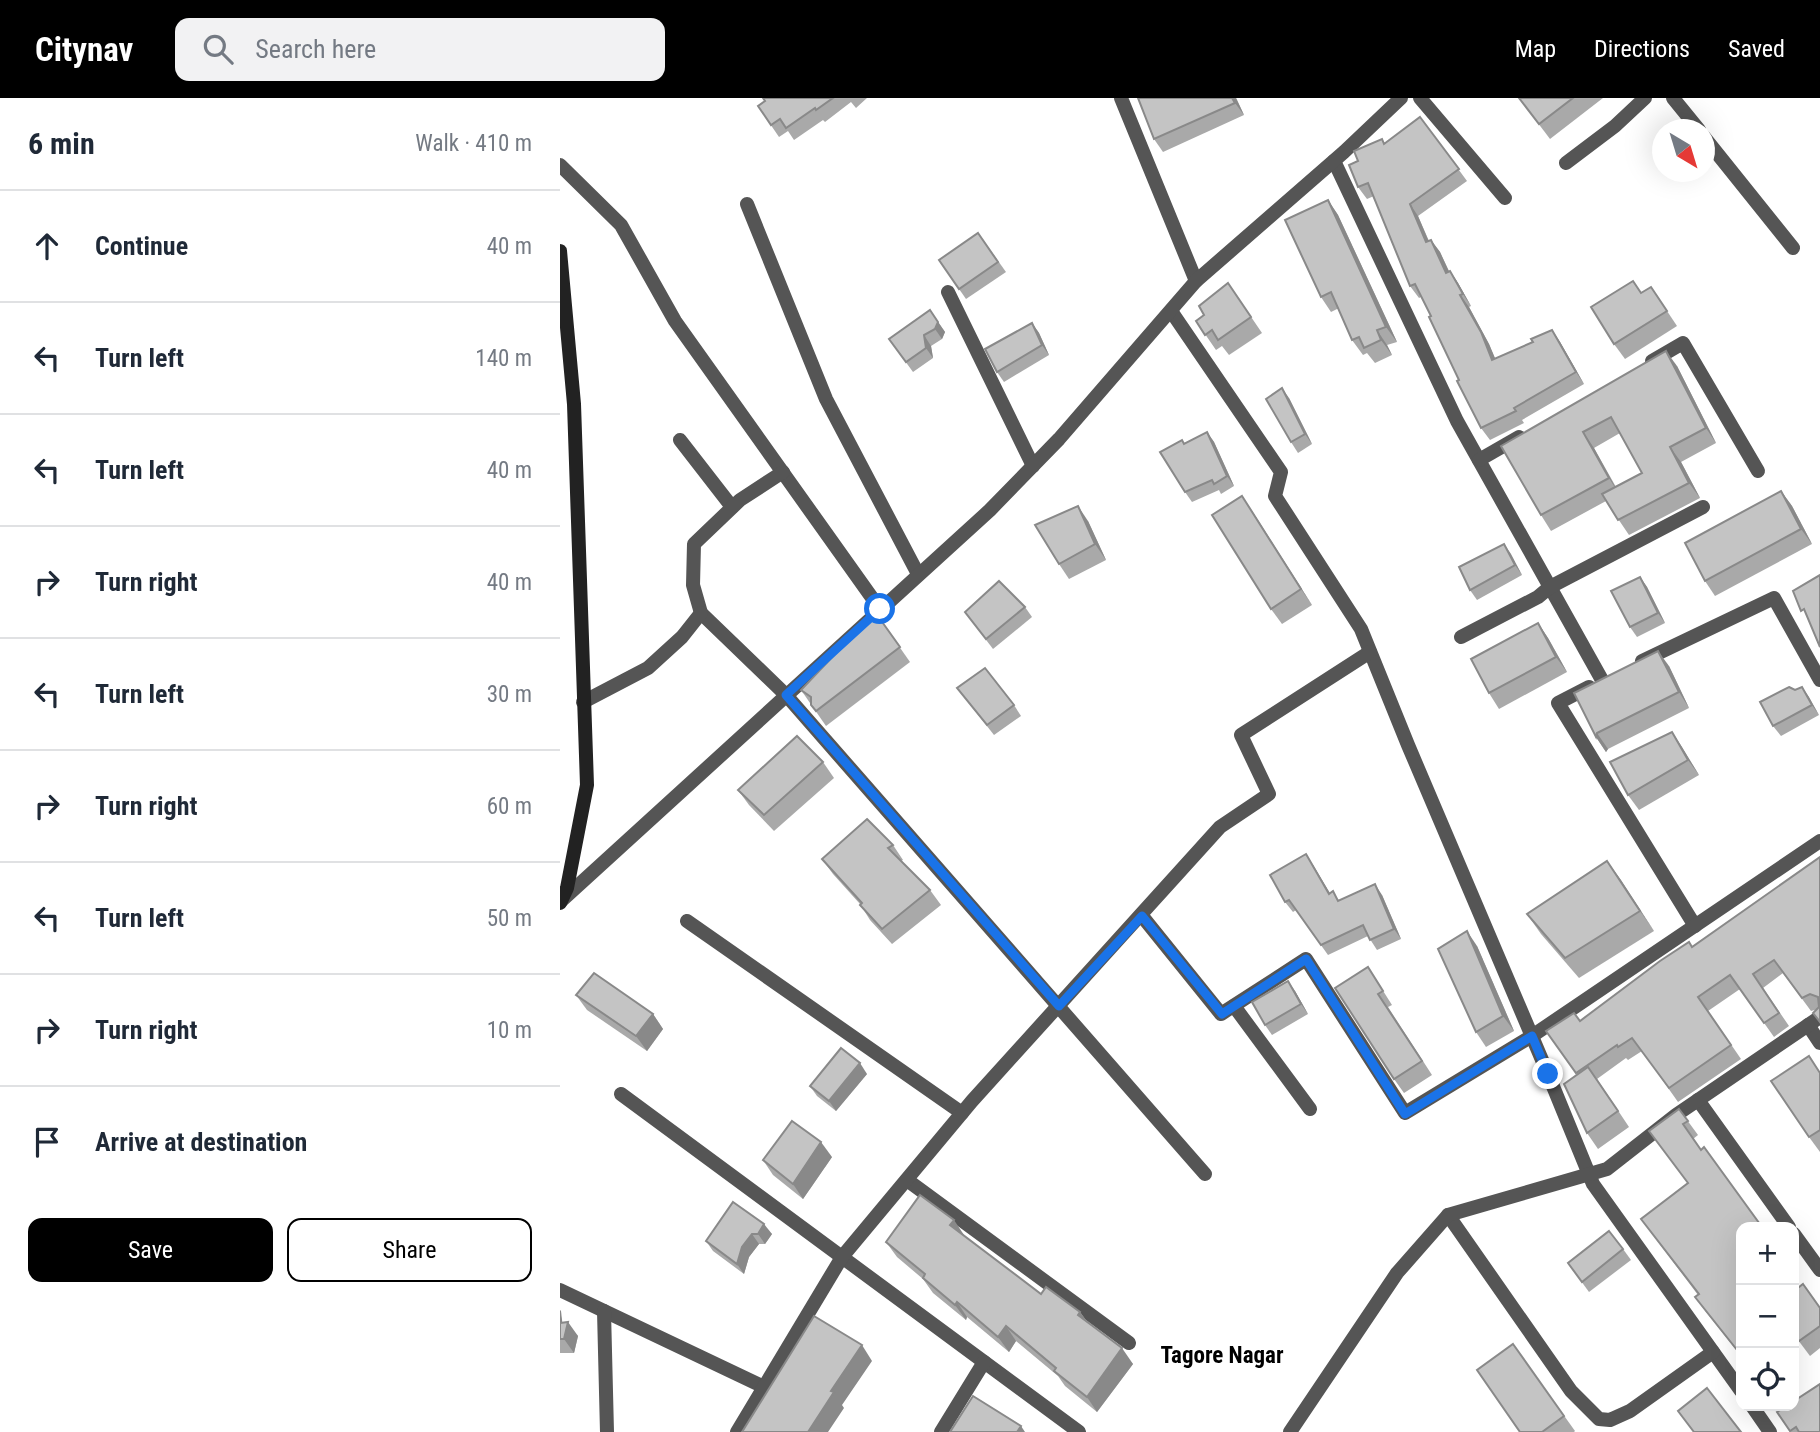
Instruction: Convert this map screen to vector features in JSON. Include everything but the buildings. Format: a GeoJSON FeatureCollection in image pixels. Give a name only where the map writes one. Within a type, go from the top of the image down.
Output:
{"type":"FeatureCollection","features":[{"type":"Feature","properties":{"kind":"street"},"geometry":{"type":"LineString","coordinates":[[560,902],[990,510],[1033,466],[1196,281],[1402,98]]}},
{"type":"Feature","properties":{"kind":"street"},"geometry":{"type":"LineString","coordinates":[[1420,98],[1505,198]]}},
{"type":"Feature","properties":{"kind":"street"},"geometry":{"type":"LineString","coordinates":[[1566,163],[1615,126],[1645,98]]}},
{"type":"Feature","properties":{"kind":"street"},"geometry":{"type":"LineString","coordinates":[[1674,98],[1690,119]]}},
{"type":"Feature","properties":{"kind":"street"},"geometry":{"type":"LineString","coordinates":[[1126,100],[1196,281]]}},
{"type":"Feature","properties":{"kind":"street"},"geometry":{"type":"LineString","coordinates":[[1715,151],[1793,248]]}},
{"type":"Feature","properties":{"kind":"street"},"geometry":{"type":"LineString","coordinates":[[1334,161],[1457,421],[1550,587],[1614,674]]}},
{"type":"Feature","properties":{"kind":"street"},"geometry":{"type":"LineString","coordinates":[[560,165],[621,225],[675,321],[880,609]]}},
{"type":"Feature","properties":{"kind":"street"},"geometry":{"type":"LineString","coordinates":[[747,204],[826,399],[918,574]]}},
{"type":"Feature","properties":{"kind":"street"},"geometry":{"type":"LineString","coordinates":[[560,251],[574,404],[587,785],[567,888],[560,902]]}},
{"type":"Feature","properties":{"kind":"street"},"geometry":{"type":"LineString","coordinates":[[948,292],[1033,466]]}},
{"type":"Feature","properties":{"kind":"street"},"geometry":{"type":"LineString","coordinates":[[1171,311],[1281,472],[1275,496],[1361,629],[1589,1175],[1736,1384]]}},
{"type":"Feature","properties":{"kind":"street"},"geometry":{"type":"LineString","coordinates":[[1635,371],[1684,343],[1758,471]]}},
{"type":"Feature","properties":{"kind":"street"},"geometry":{"type":"LineString","coordinates":[[1479,460],[1527,432]]}},
{"type":"Feature","properties":{"kind":"street"},"geometry":{"type":"LineString","coordinates":[[680,440],[732,507]]}},
{"type":"Feature","properties":{"kind":"street"},"geometry":{"type":"LineString","coordinates":[[783,472],[740,500],[694,544],[693,585],[701,613],[786,695],[1205,1174]]}},
{"type":"Feature","properties":{"kind":"street"},"geometry":{"type":"LineString","coordinates":[[1461,637],[1703,507]]}},
{"type":"Feature","properties":{"kind":"street"},"geometry":{"type":"LineString","coordinates":[[1695,926],[1558,703],[1774,598],[1820,680]]}},
{"type":"Feature","properties":{"kind":"street"},"geometry":{"type":"LineString","coordinates":[[583,702],[648,668],[682,637],[701,613]]}},
{"type":"Feature","properties":{"kind":"street"},"geometry":{"type":"LineString","coordinates":[[737,1432],[842,1258],[962,1112],[1220,827],[1269,794],[1241,735],[1370,652]]}},
{"type":"Feature","properties":{"kind":"street"},"geometry":{"type":"LineString","coordinates":[[1142,916],[1222,1014],[1306,959],[1405,1114],[1532,1036],[1820,841]]}},
{"type":"Feature","properties":{"kind":"street"},"geometry":{"type":"LineString","coordinates":[[687,921],[962,1112]]}},
{"type":"Feature","properties":{"kind":"street"},"geometry":{"type":"LineString","coordinates":[[1234,1006],[1310,1109]]}},
{"type":"Feature","properties":{"kind":"street"},"geometry":{"type":"LineString","coordinates":[[1290,1432],[1397,1273],[1448,1215],[1607,1169],[1698,1100],[1814,1021],[1820,1043]]}},
{"type":"Feature","properties":{"kind":"street"},"geometry":{"type":"LineString","coordinates":[[621,1094],[1079,1432]]}},
{"type":"Feature","properties":{"kind":"street"},"geometry":{"type":"LineString","coordinates":[[1698,1100],[1785,1222]]}},
{"type":"Feature","properties":{"kind":"street"},"geometry":{"type":"LineString","coordinates":[[907,1180],[1129,1343]]}},
{"type":"Feature","properties":{"kind":"street"},"geometry":{"type":"LineString","coordinates":[[1448,1215],[1571,1391],[1599,1419],[1610,1420],[1630,1411],[1713,1352]]}},
{"type":"Feature","properties":{"kind":"street"},"geometry":{"type":"LineString","coordinates":[[1799,1241],[1820,1270]]}},
{"type":"Feature","properties":{"kind":"street"},"geometry":{"type":"LineString","coordinates":[[560,1290],[764,1387]]}},
{"type":"Feature","properties":{"kind":"street"},"geometry":{"type":"LineString","coordinates":[[604,1311],[607,1432]]}},
{"type":"Feature","properties":{"kind":"street"},"geometry":{"type":"LineString","coordinates":[[941,1432],[984,1362]]}},
{"type":"Feature","properties":{"kind":"street"},"geometry":{"type":"LineString","coordinates":[[1755,1411],[1770,1432]]}},
{"type":"Feature","properties":{"kind":"district","name":"Tagore Nagar"},"geometry":{"type":"Point","coordinates":[1222,1355]}},
{"type":"Feature","properties":{"kind":"route"},"geometry":{"type":"LineString","coordinates":[[880,609],[786,695],[1059,1006],[1142,916],[1222,1014],[1306,959],[1405,1114],[1532,1036],[1548,1074]]}}]}
